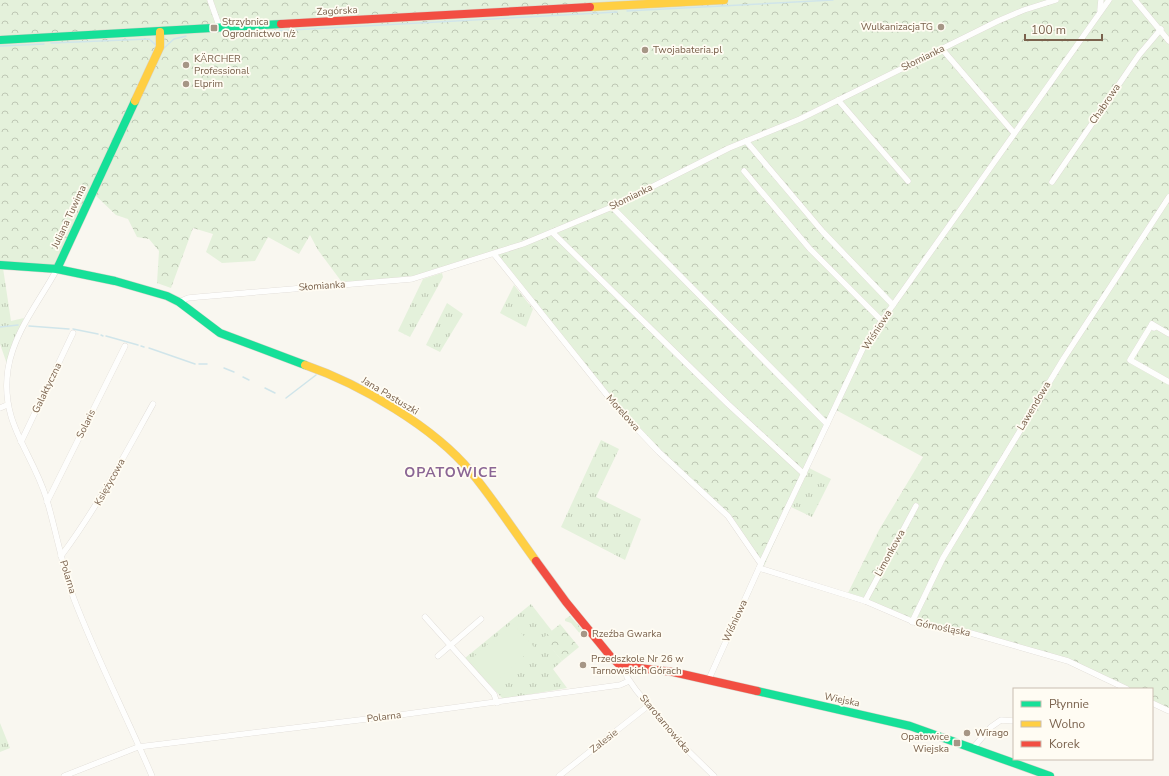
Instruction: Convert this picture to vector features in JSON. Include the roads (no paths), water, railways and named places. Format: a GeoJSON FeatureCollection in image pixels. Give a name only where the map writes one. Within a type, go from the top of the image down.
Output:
{"type":"FeatureCollection","features":[{"type":"Feature","properties":{"kind":"main road","name":"Zagórska"},"geometry":{"type":"LineString","coordinates":[[0,40],[724,0]]}},
{"type":"Feature","properties":{"kind":"main road","name":"Juliana Tuwima"},"geometry":{"type":"LineString","coordinates":[[56,269],[160,47],[160,32]]}},
{"type":"Feature","properties":{"kind":"main road","name":"Jana Pastuszki"},"geometry":{"type":"LineString","coordinates":[[0,265],[56,269],[115,281],[167,296],[179,302],[210,326],[230,338],[317,369],[364,392],[396,410],[442,443],[456,456],[482,487],[566,602],[602,647],[614,661],[625,667]]}},
{"type":"Feature","properties":{"kind":"main road","name":"Wiejska"},"geometry":{"type":"LineString","coordinates":[[625,667],[659,669],[910,726],[1050,776]]}},
{"type":"Feature","properties":{"kind":"street"},"geometry":{"type":"LineString","coordinates":[[210,0],[220,28]]}},
{"type":"Feature","properties":{"kind":"street","name":"Słomianka"},"geometry":{"type":"LineString","coordinates":[[179,302],[188,298],[198,297],[412,279],[494,254],[553,233],[612,207],[746,141],[800,119],[1024,10],[1056,0]]}},
{"type":"Feature","properties":{"kind":"street","name":"Wiśniowa"},"geometry":{"type":"LineString","coordinates":[[1100,11],[1101,0]]}},
{"type":"Feature","properties":{"kind":"street","name":"Wiśniowa"},"geometry":{"type":"LineString","coordinates":[[708,680],[864,346],[1108,0]]}},
{"type":"Feature","properties":{"kind":"street"},"geometry":{"type":"LineString","coordinates":[[1135,0],[1161,29],[1169,41]]}},
{"type":"Feature","properties":{"kind":"street","name":"Chabrowa"},"geometry":{"type":"LineString","coordinates":[[1052,182],[1138,55],[1161,29]]}},
{"type":"Feature","properties":{"kind":"street"},"geometry":{"type":"LineString","coordinates":[[942,49],[1014,133]]}},
{"type":"Feature","properties":{"kind":"street"},"geometry":{"type":"LineString","coordinates":[[838,100],[908,181]]}},
{"type":"Feature","properties":{"kind":"street"},"geometry":{"type":"LineString","coordinates":[[746,141],[823,232],[893,305]]}},
{"type":"Feature","properties":{"kind":"street"},"geometry":{"type":"LineString","coordinates":[[744,171],[810,249],[882,321]]}},
{"type":"Feature","properties":{"kind":"street","name":"Lawendowa"},"geometry":{"type":"LineString","coordinates":[[912,622],[943,558],[1064,358],[1169,197]]}},
{"type":"Feature","properties":{"kind":"street"},"geometry":{"type":"LineString","coordinates":[[612,207],[827,424]]}},
{"type":"Feature","properties":{"kind":"street"},"geometry":{"type":"LineString","coordinates":[[553,233],[734,410],[804,474]]}},
{"type":"Feature","properties":{"kind":"street","name":"Morelowa"},"geometry":{"type":"LineString","coordinates":[[494,254],[619,410],[659,452],[728,516],[760,566]]}},
{"type":"Feature","properties":{"kind":"street","name":"Juliana Tuwima"},"geometry":{"type":"LineString","coordinates":[[7,405],[8,369],[16,342],[28,316],[45,292],[56,269]]}},
{"type":"Feature","properties":{"kind":"street"},"geometry":{"type":"LineString","coordinates":[[1169,334],[1153,326],[1130,360],[1169,382]]}},
{"type":"Feature","properties":{"kind":"street","name":"Galaktyczna"},"geometry":{"type":"LineString","coordinates":[[21,442],[73,333]]}},
{"type":"Feature","properties":{"kind":"street","name":"Solaris"},"geometry":{"type":"LineString","coordinates":[[47,502],[125,346]]}},
{"type":"Feature","properties":{"kind":"street","name":"Księżycowa"},"geometry":{"type":"LineString","coordinates":[[62,556],[85,525],[104,494],[153,404]]}},
{"type":"Feature","properties":{"kind":"street"},"geometry":{"type":"LineString","coordinates":[[0,408],[7,405]]}},
{"type":"Feature","properties":{"kind":"street","name":"Polarna"},"geometry":{"type":"LineString","coordinates":[[7,405],[47,502],[74,598],[152,776]]}},
{"type":"Feature","properties":{"kind":"street","name":"Limonkowa"},"geometry":{"type":"LineString","coordinates":[[865,600],[916,506]]}},
{"type":"Feature","properties":{"kind":"street","name":"Górnośląska"},"geometry":{"type":"LineString","coordinates":[[760,566],[865,600],[912,622],[973,634],[1068,661],[1125,688]]}},
{"type":"Feature","properties":{"kind":"street"},"geometry":{"type":"LineString","coordinates":[[425,617],[494,694],[497,702]]}},
{"type":"Feature","properties":{"kind":"street"},"geometry":{"type":"LineString","coordinates":[[438,656],[481,619]]}},
{"type":"Feature","properties":{"kind":"street","name":"Starotarnowicka"},"geometry":{"type":"LineString","coordinates":[[625,667],[629,681],[679,742],[714,776]]}},
{"type":"Feature","properties":{"kind":"street","name":"Polarna"},"geometry":{"type":"LineString","coordinates":[[64,776],[138,746],[497,702],[620,685],[629,681]]}},
{"type":"Feature","properties":{"kind":"street","name":"Zalesie"},"geometry":{"type":"LineString","coordinates":[[559,776],[649,705]]}},
{"type":"Feature","properties":{"kind":"street"},"geometry":{"type":"LineString","coordinates":[[1153,706],[1169,711]]}},
{"type":"Feature","properties":{"kind":"street"},"geometry":{"type":"LineString","coordinates":[[973,748],[990,727],[1001,720],[1013,721]]}},
{"type":"Feature","properties":{"kind":"waterway"},"geometry":{"type":"LineString","coordinates":[[627,11],[833,0]]}},
{"type":"Feature","properties":{"kind":"waterway"},"geometry":{"type":"LineString","coordinates":[[235,33],[617,12]]}},
{"type":"Feature","properties":{"kind":"waterway"},"geometry":{"type":"LineString","coordinates":[[164,48],[174,39],[186,36]]}},
{"type":"Feature","properties":{"kind":"waterway"},"geometry":{"type":"LineString","coordinates":[[51,43],[149,39],[156,45]]}},
{"type":"Feature","properties":{"kind":"waterway"},"geometry":{"type":"LineString","coordinates":[[0,46],[44,44]]}},
{"type":"Feature","properties":{"kind":"waterway"},"geometry":{"type":"LineString","coordinates":[[0,327],[18,325]]}},
{"type":"Feature","properties":{"kind":"waterway"},"geometry":{"type":"LineString","coordinates":[[29,326],[69,329]]}},
{"type":"Feature","properties":{"kind":"waterway"},"geometry":{"type":"LineString","coordinates":[[73,329],[98,334]]}},
{"type":"Feature","properties":{"kind":"waterway"},"geometry":{"type":"LineString","coordinates":[[106,336],[138,345]]}},
{"type":"Feature","properties":{"kind":"waterway"},"geometry":{"type":"LineString","coordinates":[[149,348],[195,364]]}},
{"type":"Feature","properties":{"kind":"waterway"},"geometry":{"type":"LineString","coordinates":[[199,364],[207,364]]}},
{"type":"Feature","properties":{"kind":"waterway"},"geometry":{"type":"LineString","coordinates":[[224,368],[234,372]]}},
{"type":"Feature","properties":{"kind":"waterway"},"geometry":{"type":"LineString","coordinates":[[286,398],[316,375]]}},
{"type":"Feature","properties":{"kind":"waterway"},"geometry":{"type":"LineString","coordinates":[[243,377],[249,380]]}},
{"type":"Feature","properties":{"kind":"waterway"},"geometry":{"type":"LineString","coordinates":[[265,388],[275,393]]}},
{"type":"Feature","properties":{"kind":"place","name":"WulkanizacjaTG"},"geometry":{"type":"Point","coordinates":[941,27]}},
{"type":"Feature","properties":{"kind":"place","name":"Strzybnica Ogrodnictwo n/ż"},"geometry":{"type":"Point","coordinates":[214,28]}},
{"type":"Feature","properties":{"kind":"place","name":"Twojabateria.pl"},"geometry":{"type":"Point","coordinates":[645,50]}},
{"type":"Feature","properties":{"kind":"place","name":"KÄRCHER Professional"},"geometry":{"type":"Point","coordinates":[186,65]}},
{"type":"Feature","properties":{"kind":"place","name":"Elprim"},"geometry":{"type":"Point","coordinates":[186,84]}},
{"type":"Feature","properties":{"kind":"place","name":"Rzeźba Gwarka"},"geometry":{"type":"Point","coordinates":[584,634]}},
{"type":"Feature","properties":{"kind":"place","name":"Przedszkole Nr 26 w Tarnowskich Górach"},"geometry":{"type":"Point","coordinates":[583,665]}},
{"type":"Feature","properties":{"kind":"place","name":"Wirago"},"geometry":{"type":"Point","coordinates":[967,733]}},
{"type":"Feature","properties":{"kind":"place","name":"Opatowice Wiejska"},"geometry":{"type":"Point","coordinates":[957,743]}},
{"type":"Feature","properties":{"kind":"district","name":"OPATOWICE"},"geometry":{"type":"Point","coordinates":[451,472]}}]}
